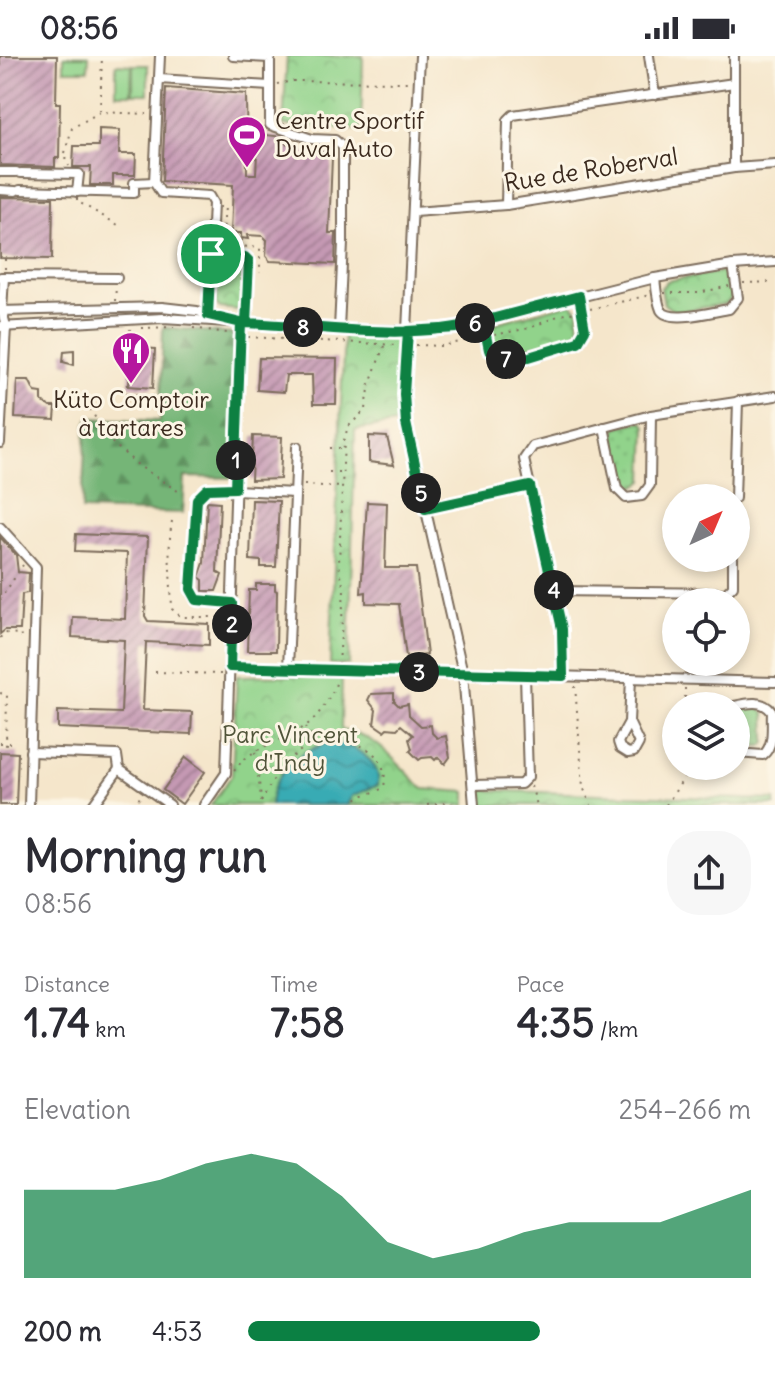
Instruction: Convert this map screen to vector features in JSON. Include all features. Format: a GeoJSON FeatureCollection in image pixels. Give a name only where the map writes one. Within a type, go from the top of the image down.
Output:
{"type":"FeatureCollection","features":[{"type":"Feature","properties":{"kind":"street"},"geometry":{"type":"LineString","coordinates":[[160,56],[155,188],[161,193],[212,199],[208,315]]}},
{"type":"Feature","properties":{"kind":"street"},"geometry":{"type":"LineString","coordinates":[[233,56],[270,58],[270,125],[312,139],[335,140],[343,147],[339,329]]}},
{"type":"Feature","properties":{"kind":"street"},"geometry":{"type":"LineString","coordinates":[[420,56],[404,394],[406,423],[463,673],[474,805]]}},
{"type":"Feature","properties":{"kind":"street"},"geometry":{"type":"LineString","coordinates":[[649,56],[655,95]]}},
{"type":"Feature","properties":{"kind":"street"},"geometry":{"type":"LineString","coordinates":[[734,56],[734,168]]}},
{"type":"Feature","properties":{"kind":"street"},"geometry":{"type":"LineString","coordinates":[[159,79],[270,86]]}},
{"type":"Feature","properties":{"kind":"street"},"geometry":{"type":"LineString","coordinates":[[506,205],[508,120],[513,115],[734,83]]}},
{"type":"Feature","properties":{"kind":"street","name":"Rue de Roberval"},"geometry":{"type":"LineString","coordinates":[[414,212],[506,205],[734,168],[775,165]]}},
{"type":"Feature","properties":{"kind":"street"},"geometry":{"type":"LineString","coordinates":[[0,172],[79,174],[77,192]]}},
{"type":"Feature","properties":{"kind":"street"},"geometry":{"type":"LineString","coordinates":[[0,190],[134,193],[134,183],[154,182]]}},
{"type":"Feature","properties":{"kind":"street"},"geometry":{"type":"LineString","coordinates":[[204,805],[226,773],[235,489],[249,261],[245,257],[211,254]]}},
{"type":"Feature","properties":{"kind":"street"},"geometry":{"type":"LineString","coordinates":[[3,326],[125,326],[163,318],[339,329],[408,331],[457,328],[655,278],[733,265],[775,262]]}},
{"type":"Feature","properties":{"kind":"street"},"geometry":{"type":"LineString","coordinates":[[655,278],[661,309],[666,315],[675,317],[729,309],[738,298],[733,265]]}},
{"type":"Feature","properties":{"kind":"street"},"geometry":{"type":"LineString","coordinates":[[0,443],[3,277],[117,278]]}},
{"type":"Feature","properties":{"kind":"street"},"geometry":{"type":"LineString","coordinates":[[483,321],[489,350],[494,356],[502,359],[529,357],[578,342],[583,337],[585,330],[579,296]]}},
{"type":"Feature","properties":{"kind":"street"},"geometry":{"type":"LineString","coordinates":[[1,311],[162,307],[244,323]]}},
{"type":"Feature","properties":{"kind":"street"},"geometry":{"type":"LineString","coordinates":[[563,676],[562,629],[524,459],[533,446],[651,415],[775,396]]}},
{"type":"Feature","properties":{"kind":"street"},"geometry":{"type":"LineString","coordinates":[[735,484],[738,401]]}},
{"type":"Feature","properties":{"kind":"street"},"geometry":{"type":"LineString","coordinates":[[604,427],[617,489],[626,498],[642,496],[650,485],[651,415]]}},
{"type":"Feature","properties":{"kind":"street"},"geometry":{"type":"LineString","coordinates":[[288,669],[297,447]]}},
{"type":"Feature","properties":{"kind":"street"},"geometry":{"type":"LineString","coordinates":[[232,603],[197,600],[191,589],[197,499],[207,489],[295,489]]}},
{"type":"Feature","properties":{"kind":"street"},"geometry":{"type":"LineString","coordinates":[[0,527],[36,567],[29,805]]}},
{"type":"Feature","properties":{"kind":"street"},"geometry":{"type":"LineString","coordinates":[[554,591],[726,593],[733,586],[733,572]]}},
{"type":"Feature","properties":{"kind":"street"},"geometry":{"type":"LineString","coordinates":[[230,671],[339,670],[775,682]]}},
{"type":"Feature","properties":{"kind":"street"},"geometry":{"type":"LineString","coordinates":[[473,785],[521,784],[528,777],[525,675]]}},
{"type":"Feature","properties":{"kind":"street"},"geometry":{"type":"LineString","coordinates":[[629,722],[631,678]]}},
{"type":"Feature","properties":{"kind":"street"},"geometry":{"type":"LineString","coordinates":[[750,754],[763,755],[770,748],[772,712],[766,705],[751,702],[752,681]]}},
{"type":"Feature","properties":{"kind":"street"},"geometry":{"type":"LineString","coordinates":[[30,752],[117,755],[119,769],[93,805]]}},
{"type":"Feature","properties":{"kind":"street"},"geometry":{"type":"LineString","coordinates":[[119,769],[170,805]]}},
{"type":"Feature","properties":{"kind":"path"},"geometry":{"type":"LineString","coordinates":[[100,112],[102,56]]}},
{"type":"Feature","properties":{"kind":"path"},"geometry":{"type":"LineString","coordinates":[[270,86],[293,81],[419,82]]}},
{"type":"Feature","properties":{"kind":"path"},"geometry":{"type":"LineString","coordinates":[[65,153],[72,128],[100,112],[157,114]]}},
{"type":"Feature","properties":{"kind":"path"},"geometry":{"type":"LineString","coordinates":[[77,192],[77,201],[118,225]]}},
{"type":"Feature","properties":{"kind":"path"},"geometry":{"type":"LineString","coordinates":[[218,207],[225,207],[222,244]]}},
{"type":"Feature","properties":{"kind":"path"},"geometry":{"type":"LineString","coordinates":[[242,238],[242,245]]}},
{"type":"Feature","properties":{"kind":"path"},"geometry":{"type":"LineString","coordinates":[[215,243],[260,248],[260,273]]}},
{"type":"Feature","properties":{"kind":"path"},"geometry":{"type":"LineString","coordinates":[[3,277],[5,258]]}},
{"type":"Feature","properties":{"kind":"path"},"geometry":{"type":"LineString","coordinates":[[115,308],[117,278]]}},
{"type":"Feature","properties":{"kind":"path"},"geometry":{"type":"LineString","coordinates":[[742,284],[775,282]]}},
{"type":"Feature","properties":{"kind":"path"},"geometry":{"type":"LineString","coordinates":[[661,294],[698,293],[734,285]]}},
{"type":"Feature","properties":{"kind":"path"},"geometry":{"type":"LineString","coordinates":[[586,310],[652,295]]}},
{"type":"Feature","properties":{"kind":"path"},"geometry":{"type":"LineString","coordinates":[[489,336],[530,328],[560,315],[577,312]]}},
{"type":"Feature","properties":{"kind":"path"},"geometry":{"type":"LineString","coordinates":[[127,402],[125,326],[178,327]]}},
{"type":"Feature","properties":{"kind":"path"},"geometry":{"type":"LineString","coordinates":[[194,329],[233,333]]}},
{"type":"Feature","properties":{"kind":"path"},"geometry":{"type":"LineString","coordinates":[[248,337],[400,344]]}},
{"type":"Feature","properties":{"kind":"path"},"geometry":{"type":"LineString","coordinates":[[414,345],[443,346],[480,338]]}},
{"type":"Feature","properties":{"kind":"path"},"geometry":{"type":"LineString","coordinates":[[229,779],[242,760],[255,751],[289,738],[306,727],[322,711],[337,685],[344,590],[339,564],[344,448],[348,427],[366,409],[370,383],[385,345]]}},
{"type":"Feature","properties":{"kind":"path"},"geometry":{"type":"LineString","coordinates":[[127,394],[155,396],[153,390]]}},
{"type":"Feature","properties":{"kind":"path"},"geometry":{"type":"LineString","coordinates":[[90,409],[109,440],[139,466],[181,493]]}},
{"type":"Feature","properties":{"kind":"path"},"geometry":{"type":"LineString","coordinates":[[330,448],[344,448]]}},
{"type":"Feature","properties":{"kind":"path"},"geometry":{"type":"LineString","coordinates":[[329,472],[342,473]]}},
{"type":"Feature","properties":{"kind":"path"},"geometry":{"type":"LineString","coordinates":[[425,509],[530,486]]}},
{"type":"Feature","properties":{"kind":"path"},"geometry":{"type":"LineString","coordinates":[[295,489],[342,487]]}},
{"type":"Feature","properties":{"kind":"path"},"geometry":{"type":"LineString","coordinates":[[0,600],[28,558]]}},
{"type":"Feature","properties":{"kind":"path"},"geometry":{"type":"LineString","coordinates":[[0,638],[4,633],[20,634],[21,637]]}},
{"type":"Feature","properties":{"kind":"path"},"geometry":{"type":"LineString","coordinates":[[155,672],[230,671]]}},
{"type":"Feature","properties":{"kind":"path"},"geometry":{"type":"LineString","coordinates":[[574,676],[583,787],[591,805]]}},
{"type":"Feature","properties":{"kind":"path"},"geometry":{"type":"LineString","coordinates":[[686,679],[686,692]]}},
{"type":"Feature","properties":{"kind":"path"},"geometry":{"type":"LineString","coordinates":[[0,693],[13,695]]}},
{"type":"Feature","properties":{"kind":"path"},"geometry":{"type":"LineString","coordinates":[[6,744],[7,695]]}},
{"type":"Feature","properties":{"kind":"path"},"geometry":{"type":"LineString","coordinates":[[7,717],[12,717]]}},
{"type":"Feature","properties":{"kind":"path"},"geometry":{"type":"LineString","coordinates":[[306,727],[316,742]]}},
{"type":"Feature","properties":{"kind":"path"},"geometry":{"type":"LineString","coordinates":[[261,803],[276,774],[287,761],[316,742],[335,738],[365,748],[380,764],[385,775],[384,787],[358,797],[351,805]]}},
{"type":"Feature","properties":{"kind":"path"},"geometry":{"type":"LineString","coordinates":[[0,743],[12,743]]}},
{"type":"Feature","properties":{"kind":"path"},"geometry":{"type":"LineString","coordinates":[[255,751],[261,803]]}},
{"type":"Feature","properties":{"kind":"path"},"geometry":{"type":"LineString","coordinates":[[528,777],[537,805]]}},
{"type":"Feature","properties":{"kind":"path"},"geometry":{"type":"LineString","coordinates":[[666,805],[683,780]]}},
{"type":"Feature","properties":{"kind":"path"},"geometry":{"type":"LineString","coordinates":[[133,805],[147,789]]}},
{"type":"Feature","properties":{"kind":"path"},"geometry":{"type":"LineString","coordinates":[[427,805],[456,805]]}},
{"type":"Feature","properties":{"kind":"green space"},"geometry":{"type":"Polygon","coordinates":[[[64,56],[89,56],[88,70],[64,70],[64,56]]]}},
{"type":"Feature","properties":{"kind":"green space"},"geometry":{"type":"Polygon","coordinates":[[[287,56],[363,56],[361,130],[283,125],[287,56]]]}},
{"type":"Feature","properties":{"kind":"green space"},"geometry":{"type":"Polygon","coordinates":[[[116,64],[132,65],[131,94],[116,94],[116,64]]]}},
{"type":"Feature","properties":{"kind":"green space"},"geometry":{"type":"Polygon","coordinates":[[[133,65],[148,65],[148,94],[133,94],[133,65]]]}},
{"type":"Feature","properties":{"kind":"green space"},"geometry":{"type":"Polygon","coordinates":[[[221,260],[243,263],[242,305],[239,310],[220,308],[216,304],[218,264],[221,260]]]}},
{"type":"Feature","properties":{"kind":"green space"},"geometry":{"type":"Polygon","coordinates":[[[725,271],[731,278],[733,296],[726,304],[675,312],[664,304],[661,288],[667,281],[725,271]]]}},
{"type":"Feature","properties":{"kind":"green space"},"geometry":{"type":"Polygon","coordinates":[[[571,303],[578,310],[579,328],[572,336],[504,354],[493,346],[490,330],[496,323],[571,303]]]}},
{"type":"Feature","properties":{"kind":"green space"},"geometry":{"type":"Polygon","coordinates":[[[163,327],[241,335],[236,478],[185,477],[183,513],[82,510],[86,425],[89,418],[160,421],[163,327]]]}},
{"type":"Feature","properties":{"kind":"green space"},"geometry":{"type":"Polygon","coordinates":[[[344,333],[402,335],[402,423],[355,430],[349,665],[330,664],[344,333]]]}},
{"type":"Feature","properties":{"kind":"green space"},"geometry":{"type":"Polygon","coordinates":[[[642,421],[646,426],[644,481],[633,488],[623,484],[614,433],[617,427],[642,421]]]}},
{"type":"Feature","properties":{"kind":"green space","name":"Parc Vincent d'Indy"},"geometry":{"type":"Polygon","coordinates":[[[342,675],[341,729],[367,738],[387,752],[424,789],[466,792],[466,805],[211,805],[232,775],[237,676],[342,675]]]}},
{"type":"Feature","properties":{"kind":"green space"},"geometry":{"type":"Polygon","coordinates":[[[750,708],[765,713],[766,742],[762,746],[750,746],[750,708]]]}},
{"type":"Feature","properties":{"kind":"green space"},"geometry":{"type":"Polygon","coordinates":[[[480,790],[775,800],[775,805],[480,805],[480,790]]]}},
{"type":"Feature","properties":{"kind":"water"},"geometry":{"type":"Polygon","coordinates":[[[334,742],[365,756],[376,769],[378,785],[352,796],[347,805],[270,805],[277,782],[291,763],[311,749],[334,742]]]}},
{"type":"Feature","properties":{"kind":"building"},"geometry":{"type":"Polygon","coordinates":[[[0,56],[57,56],[56,103],[60,103],[59,158],[55,158],[55,167],[0,165],[0,56]]]}},
{"type":"Feature","properties":{"kind":"building","name":"Centre Sportif Duval Auto"},"geometry":{"type":"Polygon","coordinates":[[[166,88],[246,94],[247,174],[256,174],[258,134],[284,137],[283,143],[297,145],[297,152],[326,152],[332,157],[329,233],[336,233],[335,264],[270,261],[266,256],[267,240],[263,236],[247,235],[248,239],[241,238],[241,233],[231,233],[233,185],[162,181],[166,88]]]}},
{"type":"Feature","properties":{"kind":"building"},"geometry":{"type":"Polygon","coordinates":[[[99,129],[120,130],[119,154],[136,154],[135,175],[113,175],[113,185],[90,185],[91,167],[73,167],[74,146],[99,146],[99,129]]]}},
{"type":"Feature","properties":{"kind":"building"},"geometry":{"type":"Polygon","coordinates":[[[0,197],[53,198],[52,259],[0,258],[0,197]]]}},
{"type":"Feature","properties":{"kind":"building"},"geometry":{"type":"Polygon","coordinates":[[[131,347],[155,349],[153,388],[129,386],[131,347]]]}},
{"type":"Feature","properties":{"kind":"building"},"geometry":{"type":"Polygon","coordinates":[[[74,350],[74,365],[63,362],[64,351],[74,350]]]}},
{"type":"Feature","properties":{"kind":"building"},"geometry":{"type":"Polygon","coordinates":[[[259,358],[337,359],[336,404],[313,404],[312,375],[286,375],[284,392],[257,390],[259,358]]]}},
{"type":"Feature","properties":{"kind":"building"},"geometry":{"type":"Polygon","coordinates":[[[17,380],[29,380],[35,392],[42,393],[42,401],[56,407],[55,420],[15,418],[17,380]]]}},
{"type":"Feature","properties":{"kind":"building"},"geometry":{"type":"Polygon","coordinates":[[[253,436],[282,437],[280,479],[251,480],[253,436]]]}},
{"type":"Feature","properties":{"kind":"building"},"geometry":{"type":"Polygon","coordinates":[[[369,436],[387,437],[394,465],[369,462],[369,436]]]}},
{"type":"Feature","properties":{"kind":"building"},"geometry":{"type":"Polygon","coordinates":[[[252,500],[279,501],[276,567],[261,567],[261,561],[250,560],[252,500]]]}},
{"type":"Feature","properties":{"kind":"building"},"geometry":{"type":"Polygon","coordinates":[[[207,501],[220,502],[217,572],[222,575],[216,591],[203,591],[203,580],[199,577],[204,563],[207,501]]]}},
{"type":"Feature","properties":{"kind":"building"},"geometry":{"type":"Polygon","coordinates":[[[367,502],[387,503],[385,568],[416,568],[427,655],[406,657],[399,604],[366,603],[366,592],[361,593],[367,502]]]}},
{"type":"Feature","properties":{"kind":"building"},"geometry":{"type":"Polygon","coordinates":[[[76,534],[148,537],[145,616],[148,621],[209,624],[209,645],[146,642],[143,710],[192,712],[191,734],[58,728],[58,711],[121,713],[124,640],[72,637],[73,617],[125,619],[127,553],[75,551],[76,534]]]}},
{"type":"Feature","properties":{"kind":"building"},"geometry":{"type":"Polygon","coordinates":[[[0,537],[16,555],[18,572],[29,573],[28,593],[22,594],[20,630],[5,630],[0,634],[0,537]]]}},
{"type":"Feature","properties":{"kind":"building"},"geometry":{"type":"Polygon","coordinates":[[[256,584],[275,584],[276,651],[247,651],[249,590],[256,590],[256,584]]]}},
{"type":"Feature","properties":{"kind":"building"},"geometry":{"type":"Polygon","coordinates":[[[394,693],[394,701],[399,706],[408,704],[409,715],[421,726],[431,725],[432,733],[437,738],[446,736],[450,757],[445,764],[438,757],[435,760],[432,757],[419,760],[410,751],[409,739],[413,735],[401,725],[397,729],[387,728],[384,731],[374,724],[376,710],[368,700],[371,694],[394,693]]]}},
{"type":"Feature","properties":{"kind":"building"},"geometry":{"type":"Polygon","coordinates":[[[0,752],[18,753],[16,805],[0,805],[0,752]]]}},
{"type":"Feature","properties":{"kind":"building"},"geometry":{"type":"Polygon","coordinates":[[[186,757],[205,772],[182,804],[163,790],[186,757]]]}},
{"type":"Feature","properties":{"kind":"place","name":"Centre Sportif Duval Auto"},"geometry":{"type":"Point","coordinates":[247,169]}},
{"type":"Feature","properties":{"kind":"place","name":"Küto Comptoir à tartares"},"geometry":{"type":"Point","coordinates":[131,385]}},
{"type":"Feature","properties":{"kind":"route"},"geometry":{"type":"LineString","coordinates":[[211,254],[208,315],[241,323],[235,488],[207,489],[197,499],[191,589],[197,600],[232,603],[230,667],[563,676],[562,629],[530,486],[425,509],[406,423],[404,394],[408,331],[457,328],[483,321],[579,296],[585,330],[578,342],[529,357],[502,359],[489,350],[483,321],[457,328],[408,331],[246,323],[248,258],[211,254]]}}]}
